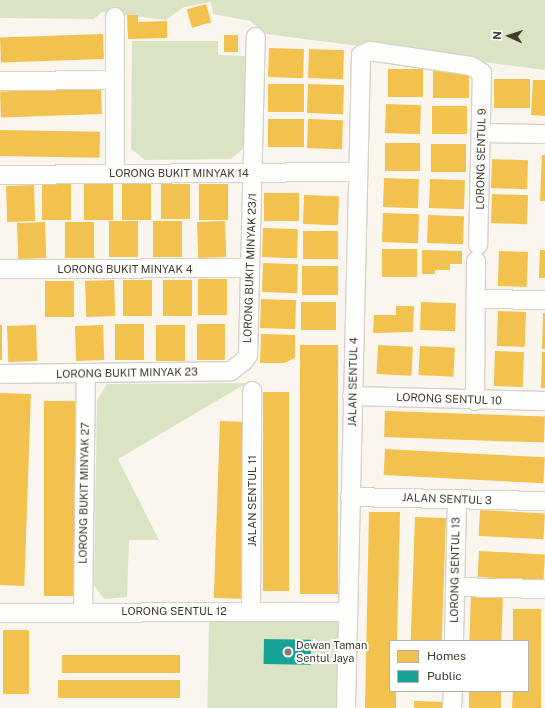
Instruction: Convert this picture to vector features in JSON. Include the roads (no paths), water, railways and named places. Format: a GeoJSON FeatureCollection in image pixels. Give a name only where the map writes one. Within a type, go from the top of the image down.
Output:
{"type":"FeatureCollection","features":[{"type":"Feature","properties":{"kind":"street"},"geometry":{"type":"LineString","coordinates":[[115,17],[115,173]]}},
{"type":"Feature","properties":{"kind":"street","name":"LORONG BUKIT MINYAK 23/1"},"geometry":{"type":"LineString","coordinates":[[248,355],[256,38]]}},
{"type":"Feature","properties":{"kind":"street","name":"JALAN SENTUL 4"},"geometry":{"type":"LineString","coordinates":[[346,708],[361,55],[370,51],[471,66],[482,73]]}},
{"type":"Feature","properties":{"kind":"street","name":"LORONG SENTUL 9"},"geometry":{"type":"LineString","coordinates":[[475,401],[482,73]]}},
{"type":"Feature","properties":{"kind":"street"},"geometry":{"type":"LineString","coordinates":[[0,81],[114,80]]}},
{"type":"Feature","properties":{"kind":"street"},"geometry":{"type":"LineString","coordinates":[[481,133],[545,134]]}},
{"type":"Feature","properties":{"kind":"street","name":"LORONG BUKIT MINYAK 14"},"geometry":{"type":"LineString","coordinates":[[0,175],[358,172]]}},
{"type":"Feature","properties":{"kind":"street","name":"LORONG BUKIT MINYAK 4"},"geometry":{"type":"LineString","coordinates":[[0,270],[250,268]]}},
{"type":"Feature","properties":{"kind":"street"},"geometry":{"type":"LineString","coordinates":[[476,298],[545,300]]}},
{"type":"Feature","properties":{"kind":"street","name":"LORONG BUKIT MINYAK 23"},"geometry":{"type":"LineString","coordinates":[[0,374],[231,371],[248,355]]}},
{"type":"Feature","properties":{"kind":"street","name":"LORONG BUKIT MINYAK 27"},"geometry":{"type":"LineString","coordinates":[[83,612],[86,374]]}},
{"type":"Feature","properties":{"kind":"street","name":"JALAN SENTUL 11"},"geometry":{"type":"LineString","coordinates":[[251,611],[252,391]]}},
{"type":"Feature","properties":{"kind":"street","name":"LORONG SENTUL 10"},"geometry":{"type":"LineString","coordinates":[[352,396],[475,401],[545,401]]}},
{"type":"Feature","properties":{"kind":"street","name":"JALAN SENTUL 3"},"geometry":{"type":"LineString","coordinates":[[350,496],[456,500],[545,501]]}},
{"type":"Feature","properties":{"kind":"street","name":"LORONG SENTUL 13"},"geometry":{"type":"LineString","coordinates":[[454,640],[456,500]]}},
{"type":"Feature","properties":{"kind":"street"},"geometry":{"type":"LineString","coordinates":[[455,587],[545,588]]}},
{"type":"Feature","properties":{"kind":"street","name":"LORONG SENTUL 12"},"geometry":{"type":"LineString","coordinates":[[0,613],[251,611],[348,612]]}},
{"type":"Feature","properties":{"kind":"street"},"geometry":{"type":"LineString","coordinates":[[452,708],[453,692]]}},
{"type":"Feature","properties":{"kind":"place","name":"Dewan Taman Sentul Jaya"},"geometry":{"type":"Point","coordinates":[288,652]}}]}
